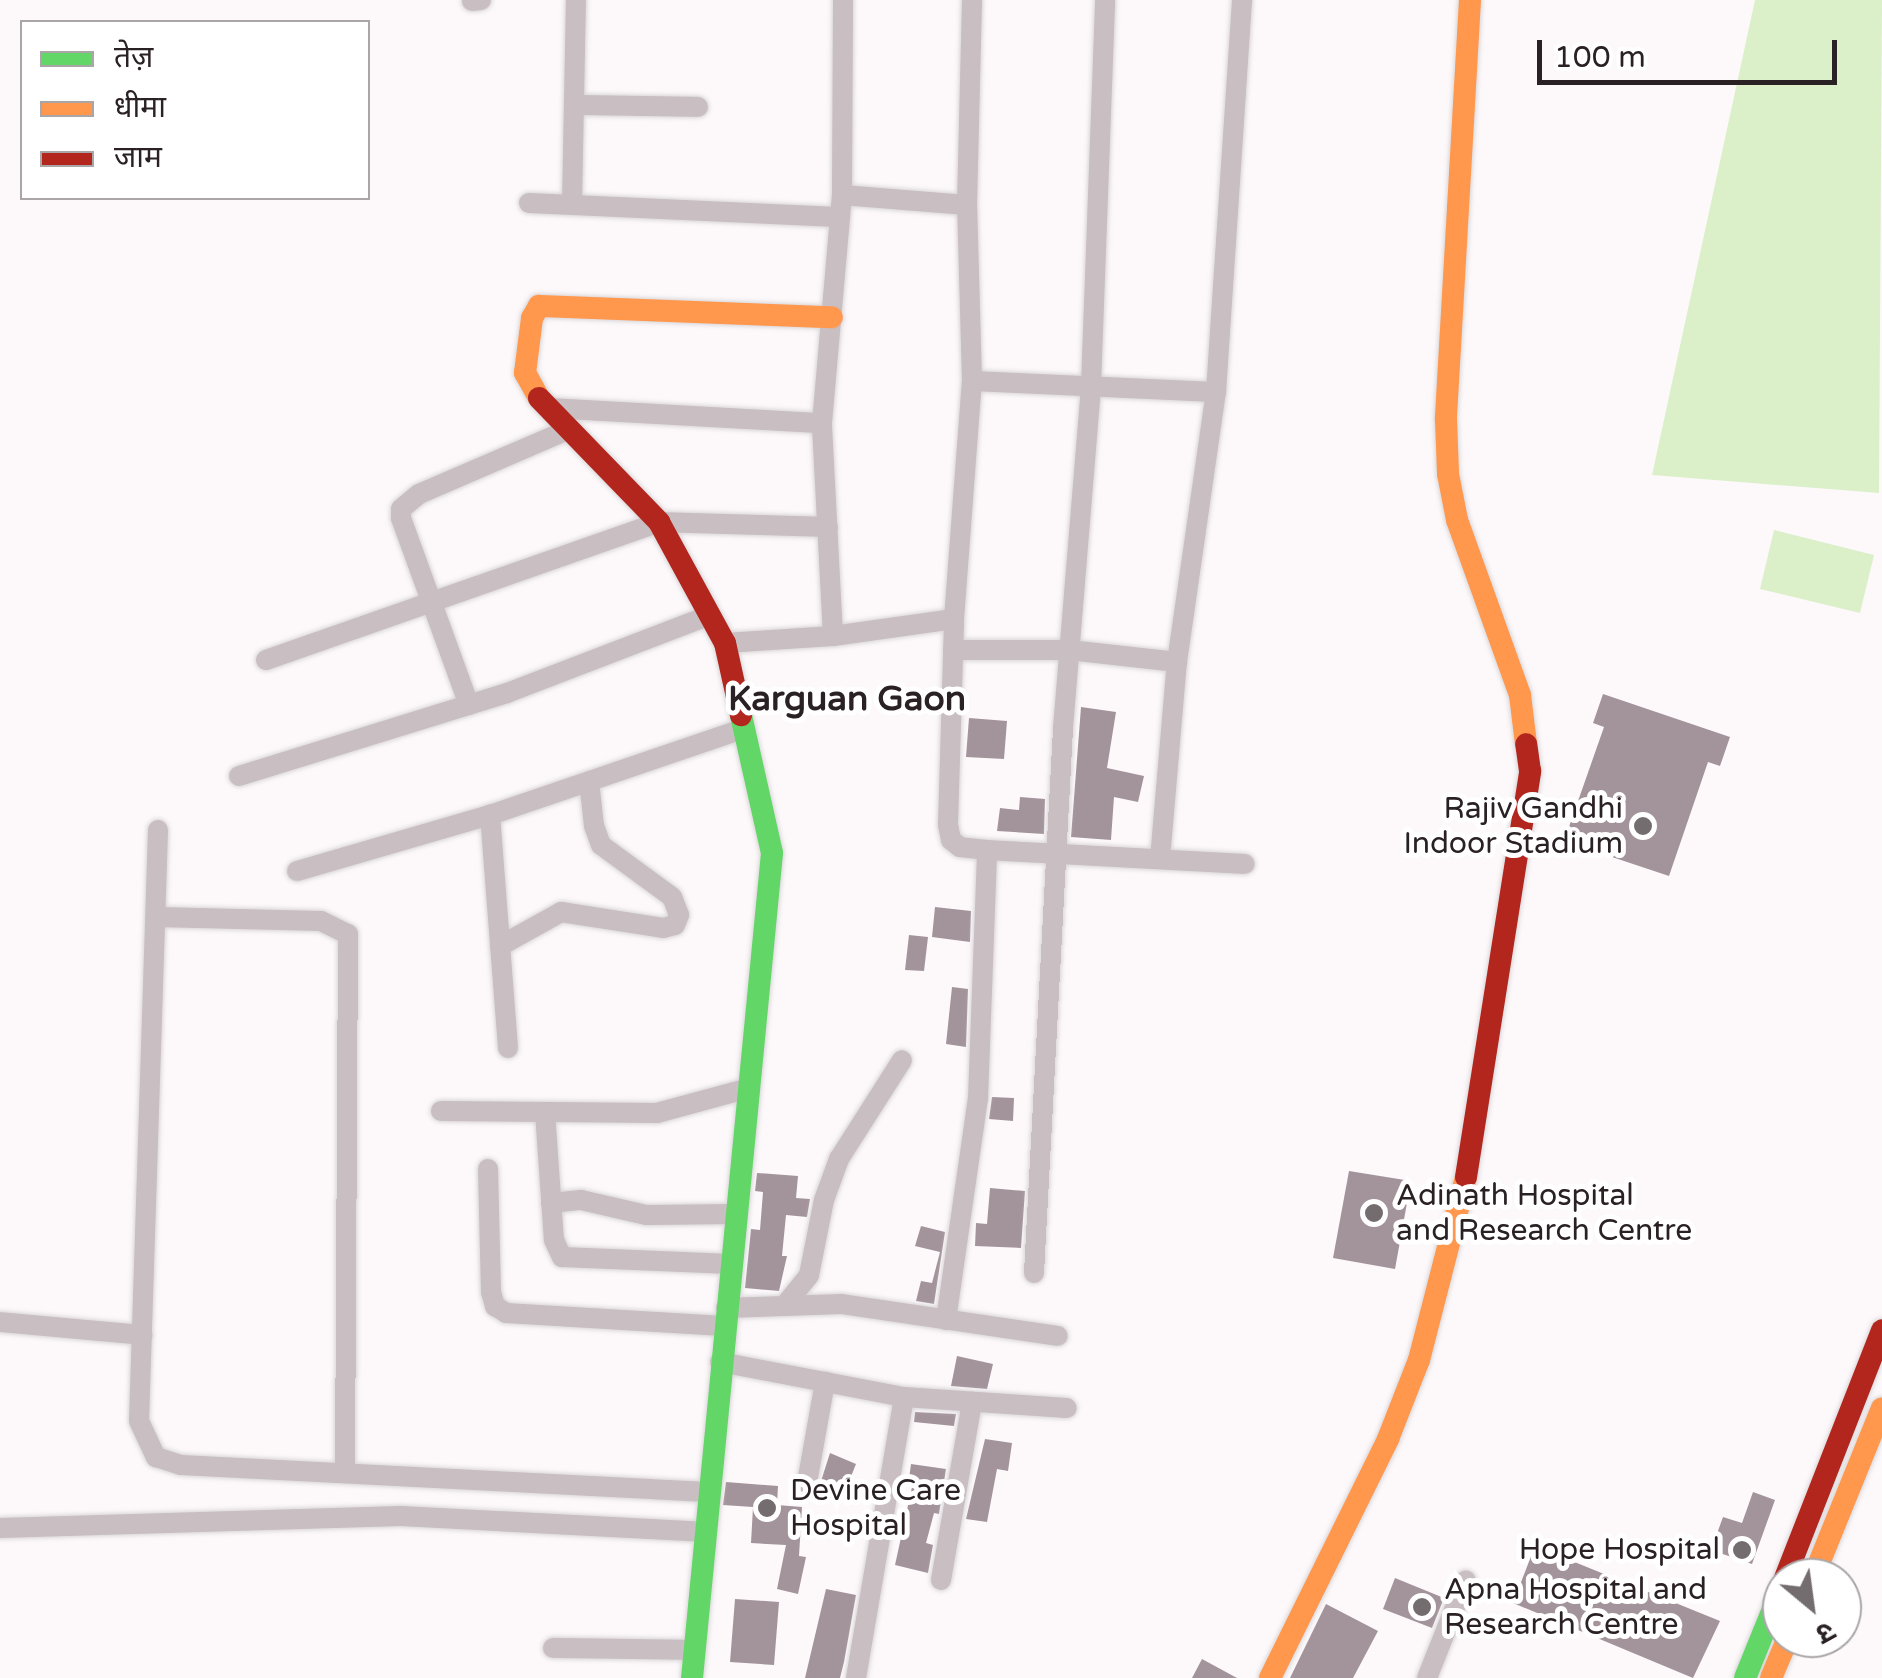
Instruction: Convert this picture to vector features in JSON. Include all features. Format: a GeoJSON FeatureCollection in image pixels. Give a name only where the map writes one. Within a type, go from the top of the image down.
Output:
{"type":"FeatureCollection","features":[{"type":"Feature","properties":{"kind":"street"},"geometry":{"type":"LineString","coordinates":[[472,1],[480,0]]}},
{"type":"Feature","properties":{"kind":"street"},"geometry":{"type":"LineString","coordinates":[[572,204],[576,0]]}},
{"type":"Feature","properties":{"kind":"street"},"geometry":{"type":"LineString","coordinates":[[833,636],[822,422],[842,194],[843,0]]}},
{"type":"Feature","properties":{"kind":"street"},"geometry":{"type":"LineString","coordinates":[[972,0],[966,205],[972,381],[954,619],[950,840],[960,846],[987,850],[1245,864]]}},
{"type":"Feature","properties":{"kind":"street"},"geometry":{"type":"LineString","coordinates":[[1034,1273],[1069,650],[1092,386],[1105,0]]}},
{"type":"Feature","properties":{"kind":"street"},"geometry":{"type":"LineString","coordinates":[[1160,859],[1178,662],[1216,392],[1242,0]]}},
{"type":"Feature","properties":{"kind":"street"},"geometry":{"type":"LineString","coordinates":[[1270,1678],[1388,1439],[1419,1360],[1468,1166],[1530,771],[1520,695],[1458,520],[1448,474],[1446,419],[1470,0]]}},
{"type":"Feature","properties":{"kind":"street"},"geometry":{"type":"LineString","coordinates":[[574,104],[698,107]]}},
{"type":"Feature","properties":{"kind":"street"},"geometry":{"type":"LineString","coordinates":[[842,194],[966,205]]}},
{"type":"Feature","properties":{"kind":"street"},"geometry":{"type":"LineString","coordinates":[[529,202],[838,216]]}},
{"type":"Feature","properties":{"kind":"street"},"geometry":{"type":"LineString","coordinates":[[692,1678],[703,1532],[772,853],[725,643],[659,522],[526,382],[532,318],[539,306],[832,317]]}},
{"type":"Feature","properties":{"kind":"street"},"geometry":{"type":"LineString","coordinates":[[972,381],[1216,392]]}},
{"type":"Feature","properties":{"kind":"street"},"geometry":{"type":"LineString","coordinates":[[550,408],[822,422]]}},
{"type":"Feature","properties":{"kind":"street"},"geometry":{"type":"LineString","coordinates":[[469,704],[430,602],[401,509],[419,494],[570,429]]}},
{"type":"Feature","properties":{"kind":"street"},"geometry":{"type":"LineString","coordinates":[[266,660],[659,522],[828,526]]}},
{"type":"Feature","properties":{"kind":"street"},"geometry":{"type":"LineString","coordinates":[[239,776],[469,704],[710,615]]}},
{"type":"Feature","properties":{"kind":"street"},"geometry":{"type":"LineString","coordinates":[[725,643],[833,636],[954,619]]}},
{"type":"Feature","properties":{"kind":"street"},"geometry":{"type":"LineString","coordinates":[[953,650],[1069,650],[1178,662]]}},
{"type":"Feature","properties":{"kind":"street"},"geometry":{"type":"LineString","coordinates":[[297,872],[490,816],[745,728]]}},
{"type":"Feature","properties":{"kind":"street"},"geometry":{"type":"LineString","coordinates":[[500,946],[561,912],[663,928],[675,925],[679,915],[672,897],[601,845],[594,826],[589,782]]}},
{"type":"Feature","properties":{"kind":"street"},"geometry":{"type":"LineString","coordinates":[[490,816],[508,1048]]}},
{"type":"Feature","properties":{"kind":"street"},"geometry":{"type":"LineString","coordinates":[[158,830],[139,1421],[156,1457],[181,1465],[707,1492]]}},
{"type":"Feature","properties":{"kind":"street"},"geometry":{"type":"LineString","coordinates":[[946,1320],[978,1099],[987,850]]}},
{"type":"Feature","properties":{"kind":"street"},"geometry":{"type":"LineString","coordinates":[[157,917],[322,921],[348,934],[352,949],[345,1473]]}},
{"type":"Feature","properties":{"kind":"street"},"geometry":{"type":"LineString","coordinates":[[785,1305],[810,1275],[824,1200],[840,1159],[902,1060]]}},
{"type":"Feature","properties":{"kind":"street"},"geometry":{"type":"LineString","coordinates":[[441,1111],[656,1113],[749,1088]]}},
{"type":"Feature","properties":{"kind":"street"},"geometry":{"type":"LineString","coordinates":[[545,1112],[554,1240],[562,1257],[730,1264]]}},
{"type":"Feature","properties":{"kind":"street"},"geometry":{"type":"LineString","coordinates":[[488,1170],[492,1292],[495,1306],[506,1313],[725,1317],[785,1305],[842,1304],[1058,1336]]}},
{"type":"Feature","properties":{"kind":"street"},"geometry":{"type":"LineString","coordinates":[[551,1203],[582,1200],[628,1214],[736,1214]]}},
{"type":"Feature","properties":{"kind":"street"},"geometry":{"type":"LineString","coordinates":[[0,1322],[142,1335]]}},
{"type":"Feature","properties":{"kind":"street"},"geometry":{"type":"LineString","coordinates":[[1794,1558],[1882,1330]]}},
{"type":"Feature","properties":{"kind":"street"},"geometry":{"type":"LineString","coordinates":[[720,1362],[904,1396],[1066,1408]]}},
{"type":"Feature","properties":{"kind":"street"},"geometry":{"type":"LineString","coordinates":[[807,1484],[825,1382]]}},
{"type":"Feature","properties":{"kind":"street"},"geometry":{"type":"LineString","coordinates":[[856,1678],[904,1396]]}},
{"type":"Feature","properties":{"kind":"street"},"geometry":{"type":"LineString","coordinates":[[941,1580],[972,1402]]}},
{"type":"Feature","properties":{"kind":"street"},"geometry":{"type":"LineString","coordinates":[[1821,1558],[1882,1408]]}},
{"type":"Feature","properties":{"kind":"street"},"geometry":{"type":"LineString","coordinates":[[0,1528],[402,1516],[703,1532]]}},
{"type":"Feature","properties":{"kind":"street"},"geometry":{"type":"LineString","coordinates":[[1426,1678],[1466,1580]]}},
{"type":"Feature","properties":{"kind":"street"},"geometry":{"type":"LineString","coordinates":[[1744,1678],[1762,1635]]}},
{"type":"Feature","properties":{"kind":"street"},"geometry":{"type":"LineString","coordinates":[[553,1648],[692,1650]]}},
{"type":"Feature","properties":{"kind":"green space"},"geometry":{"type":"Polygon","coordinates":[[[1755,0],[1882,0],[1879,493],[1652,475],[1755,0]]]}},
{"type":"Feature","properties":{"kind":"green space"},"geometry":{"type":"Polygon","coordinates":[[[1774,530],[1874,555],[1860,613],[1760,589],[1774,530]]]}},
{"type":"Feature","properties":{"kind":"building"},"geometry":{"type":"Polygon","coordinates":[[[1603,694],[1730,737],[1720,766],[1708,762],[1669,876],[1564,841],[1604,727],[1593,723],[1603,694]]]}},
{"type":"Feature","properties":{"kind":"building"},"geometry":{"type":"Polygon","coordinates":[[[1081,707],[1116,712],[1107,768],[1144,776],[1138,802],[1114,797],[1111,840],[1071,837],[1081,707]]]}},
{"type":"Feature","properties":{"kind":"building"},"geometry":{"type":"Polygon","coordinates":[[[969,718],[1007,721],[1004,759],[966,757],[969,718]]]}},
{"type":"Feature","properties":{"kind":"building"},"geometry":{"type":"Polygon","coordinates":[[[1020,797],[1045,799],[1044,834],[997,831],[1000,808],[1019,810],[1020,797]]]}},
{"type":"Feature","properties":{"kind":"building"},"geometry":{"type":"Polygon","coordinates":[[[935,907],[971,911],[970,942],[932,937],[935,907]]]}},
{"type":"Feature","properties":{"kind":"building"},"geometry":{"type":"Polygon","coordinates":[[[909,935],[928,937],[924,971],[905,970],[909,935]]]}},
{"type":"Feature","properties":{"kind":"building"},"geometry":{"type":"Polygon","coordinates":[[[952,987],[968,989],[966,1047],[946,1044],[952,987]]]}},
{"type":"Feature","properties":{"kind":"building"},"geometry":{"type":"Polygon","coordinates":[[[992,1097],[1014,1098],[1013,1121],[989,1119],[992,1097]]]}},
{"type":"Feature","properties":{"kind":"building"},"geometry":{"type":"Polygon","coordinates":[[[1349,1171],[1411,1181],[1395,1269],[1333,1258],[1349,1171]]]}},
{"type":"Feature","properties":{"kind":"building"},"geometry":{"type":"Polygon","coordinates":[[[757,1173],[798,1176],[796,1198],[810,1199],[807,1217],[786,1215],[782,1256],[787,1256],[779,1291],[745,1288],[751,1229],[760,1230],[763,1192],[755,1191],[757,1173]]]}},
{"type":"Feature","properties":{"kind":"building"},"geometry":{"type":"Polygon","coordinates":[[[990,1188],[1025,1191],[1021,1248],[975,1246],[976,1223],[987,1224],[990,1188]]]}},
{"type":"Feature","properties":{"kind":"building"},"geometry":{"type":"Polygon","coordinates":[[[921,1226],[945,1232],[934,1304],[916,1301],[921,1281],[932,1283],[940,1252],[915,1246],[921,1226]]]}},
{"type":"Feature","properties":{"kind":"building"},"geometry":{"type":"Polygon","coordinates":[[[957,1356],[993,1364],[987,1389],[951,1386],[957,1356]]]}},
{"type":"Feature","properties":{"kind":"building"},"geometry":{"type":"Polygon","coordinates":[[[915,1412],[956,1414],[954,1426],[914,1422],[915,1412]]]}},
{"type":"Feature","properties":{"kind":"building"},"geometry":{"type":"Polygon","coordinates":[[[985,1439],[1012,1443],[1008,1471],[997,1469],[987,1522],[966,1519],[985,1439]]]}},
{"type":"Feature","properties":{"kind":"building"},"geometry":{"type":"Polygon","coordinates":[[[830,1453],[856,1464],[848,1484],[821,1481],[830,1453]]]}},
{"type":"Feature","properties":{"kind":"building"},"geometry":{"type":"Polygon","coordinates":[[[911,1464],[946,1469],[939,1514],[934,1513],[926,1543],[933,1545],[928,1573],[895,1565],[912,1487],[908,1486],[911,1464]]]}},
{"type":"Feature","properties":{"kind":"building"},"geometry":{"type":"Polygon","coordinates":[[[726,1482],[778,1486],[777,1505],[802,1507],[799,1556],[806,1557],[798,1594],[777,1589],[786,1545],[751,1543],[753,1507],[723,1505],[726,1482]]]}},
{"type":"Feature","properties":{"kind":"building"},"geometry":{"type":"Polygon","coordinates":[[[1753,1492],[1775,1500],[1752,1564],[1711,1550],[1723,1517],[1742,1523],[1753,1492]]]}},
{"type":"Feature","properties":{"kind":"building"},"geometry":{"type":"Polygon","coordinates":[[[1535,1546],[1720,1621],[1693,1678],[1513,1603],[1535,1546]]]}},
{"type":"Feature","properties":{"kind":"building"},"geometry":{"type":"Polygon","coordinates":[[[1395,1578],[1444,1598],[1432,1628],[1383,1609],[1395,1578]]]}},
{"type":"Feature","properties":{"kind":"building"},"geometry":{"type":"Polygon","coordinates":[[[826,1589],[856,1595],[844,1662],[840,1678],[805,1678],[826,1589]]]}},
{"type":"Feature","properties":{"kind":"building"},"geometry":{"type":"Polygon","coordinates":[[[735,1599],[779,1602],[774,1665],[730,1662],[735,1599]]]}},
{"type":"Feature","properties":{"kind":"building"},"geometry":{"type":"Polygon","coordinates":[[[1326,1604],[1378,1631],[1353,1678],[1290,1678],[1326,1604]]]}},
{"type":"Feature","properties":{"kind":"building"},"geometry":{"type":"Polygon","coordinates":[[[1202,1659],[1237,1678],[1192,1678],[1202,1659]]]}},
{"type":"Feature","properties":{"kind":"traffic: fast"},"geometry":{"type":"LineString","coordinates":[[692,1678],[772,853],[741,715]]}},
{"type":"Feature","properties":{"kind":"traffic: fast"},"geometry":{"type":"LineString","coordinates":[[1745,1678],[1762,1636]]}},
{"type":"Feature","properties":{"kind":"traffic: slow"},"geometry":{"type":"LineString","coordinates":[[1470,0],[1446,419],[1448,474],[1457,520],[1520,695],[1526,744]]}},
{"type":"Feature","properties":{"kind":"traffic: slow"},"geometry":{"type":"LineString","coordinates":[[539,398],[525,373],[532,318],[539,306],[832,317]]}},
{"type":"Feature","properties":{"kind":"traffic: slow"},"geometry":{"type":"LineString","coordinates":[[1270,1678],[1388,1439],[1419,1360],[1466,1177]]}},
{"type":"Feature","properties":{"kind":"traffic: slow"},"geometry":{"type":"LineString","coordinates":[[1821,1558],[1882,1408]]}},
{"type":"Feature","properties":{"kind":"traffic: slow"},"geometry":{"type":"LineString","coordinates":[[1771,1678],[1780,1658]]}},
{"type":"Feature","properties":{"kind":"traffic: jam"},"geometry":{"type":"LineString","coordinates":[[539,398],[659,522],[725,643],[741,715]]}},
{"type":"Feature","properties":{"kind":"traffic: jam"},"geometry":{"type":"LineString","coordinates":[[1466,1177],[1530,771],[1526,744]]}},
{"type":"Feature","properties":{"kind":"traffic: jam"},"geometry":{"type":"LineString","coordinates":[[1793,1558],[1882,1330]]}},
{"type":"Feature","properties":{"kind":"place","name":"Rajiv Gandhi Indoor Stadium"},"geometry":{"type":"Point","coordinates":[1643,826]}},
{"type":"Feature","properties":{"kind":"place","name":"Adinath Hospital and Research Centre"},"geometry":{"type":"Point","coordinates":[1374,1213]}},
{"type":"Feature","properties":{"kind":"place","name":"Devine Care Hospital"},"geometry":{"type":"Point","coordinates":[767,1508]}},
{"type":"Feature","properties":{"kind":"place","name":"Hope Hospital"},"geometry":{"type":"Point","coordinates":[1742,1550]}},
{"type":"Feature","properties":{"kind":"place","name":"Apna Hospital and Research Centre"},"geometry":{"type":"Point","coordinates":[1422,1607]}},
{"type":"Feature","properties":{"kind":"district","name":"Karguan Gaon"},"geometry":{"type":"Point","coordinates":[847,699]}}]}
